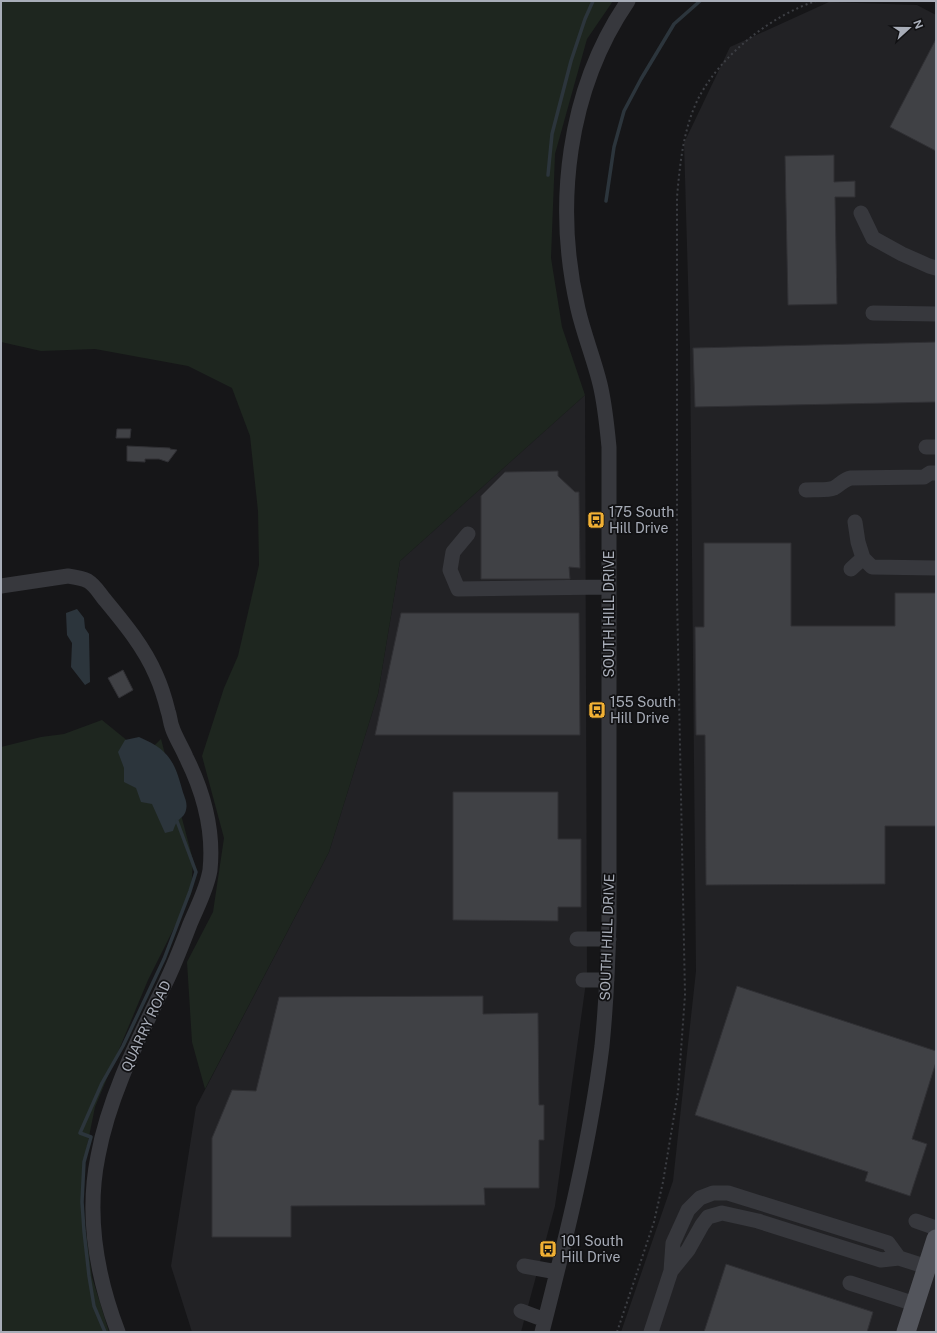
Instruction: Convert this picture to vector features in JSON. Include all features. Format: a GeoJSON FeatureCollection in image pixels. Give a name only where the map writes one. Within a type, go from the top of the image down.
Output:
{"type":"FeatureCollection","features":[{"type":"Feature","properties":{"kind":"main road"},"geometry":{"type":"LineString","coordinates":[[906,1332],[936,1239]]}},
{"type":"Feature","properties":{"kind":"street","name":"SOUTH HILL DRIVE"},"geometry":{"type":"LineString","coordinates":[[543,1326],[557,1272],[588,1135],[602,1046],[609,939],[608,434],[600,384],[581,323],[573,285],[568,248],[567,197],[574,133],[587,84],[606,37],[628,1]]}},
{"type":"Feature","properties":{"kind":"street"},"geometry":{"type":"LineString","coordinates":[[861,213],[873,238],[902,254],[936,268]]}},
{"type":"Feature","properties":{"kind":"street"},"geometry":{"type":"LineString","coordinates":[[873,313],[936,314]]}},
{"type":"Feature","properties":{"kind":"street"},"geometry":{"type":"LineString","coordinates":[[806,490],[830,489],[851,478],[930,475]]}},
{"type":"Feature","properties":{"kind":"street"},"geometry":{"type":"LineString","coordinates":[[855,522],[858,542],[863,558],[872,567],[936,568]]}},
{"type":"Feature","properties":{"kind":"street"},"geometry":{"type":"LineString","coordinates":[[468,534],[453,552],[450,570],[458,590],[609,587]]}},
{"type":"Feature","properties":{"kind":"street"},"geometry":{"type":"LineString","coordinates":[[851,568],[863,558]]}},
{"type":"Feature","properties":{"kind":"street","name":"QUARRY ROAD"},"geometry":{"type":"LineString","coordinates":[[1,586],[68,576],[87,580],[95,587],[133,635],[146,654],[156,675],[164,695],[172,727],[187,759],[204,807],[211,841],[209,872],[202,897],[118,1088],[102,1135],[97,1157],[93,1202],[96,1248],[104,1288],[118,1332]]}},
{"type":"Feature","properties":{"kind":"street"},"geometry":{"type":"LineString","coordinates":[[577,939],[609,939]]}},
{"type":"Feature","properties":{"kind":"street"},"geometry":{"type":"LineString","coordinates":[[583,980],[607,980]]}},
{"type":"Feature","properties":{"kind":"street"},"geometry":{"type":"LineString","coordinates":[[651,1332],[671,1270],[672,1243],[688,1210],[700,1198],[713,1193],[728,1193],[888,1243],[899,1258]]}},
{"type":"Feature","properties":{"kind":"street"},"geometry":{"type":"LineString","coordinates":[[671,1270],[688,1250],[708,1217],[722,1213],[758,1221],[881,1260],[899,1258],[927,1267]]}},
{"type":"Feature","properties":{"kind":"street"},"geometry":{"type":"LineString","coordinates":[[916,1221],[936,1228]]}},
{"type":"Feature","properties":{"kind":"street"},"geometry":{"type":"LineString","coordinates":[[524,1266],[557,1272]]}},
{"type":"Feature","properties":{"kind":"street"},"geometry":{"type":"LineString","coordinates":[[850,1283],[915,1304]]}},
{"type":"Feature","properties":{"kind":"street"},"geometry":{"type":"LineString","coordinates":[[521,1311],[543,1326]]}},
{"type":"Feature","properties":{"kind":"path"},"geometry":{"type":"LineString","coordinates":[[617,1332],[654,1222],[661,1189],[678,1092],[684,995],[677,596],[677,197],[681,156],[688,127],[698,99],[714,74],[734,53],[758,32],[782,16],[816,1]]}},
{"type":"Feature","properties":{"kind":"shaded area"},"geometry":{"type":"Polygon","coordinates":[[[1,1],[613,1],[587,39],[555,154],[551,258],[562,327],[585,395],[400,561],[378,694],[329,852],[205,1089],[192,1042],[187,962],[213,912],[224,838],[202,756],[224,688],[238,656],[259,565],[258,511],[250,436],[232,388],[188,366],[95,349],[41,351],[1,342],[1,1]]]}},
{"type":"Feature","properties":{"kind":"shaded area"},"geometry":{"type":"Polygon","coordinates":[[[829,2],[917,5],[936,15],[936,1332],[621,1332],[673,1181],[696,971],[690,348],[684,143],[730,47],[829,2]]]}},
{"type":"Feature","properties":{"kind":"shaded area"},"geometry":{"type":"Polygon","coordinates":[[[585,395],[587,975],[555,1206],[521,1332],[192,1332],[171,1266],[196,1107],[329,852],[378,694],[400,561],[585,395]]]}},
{"type":"Feature","properties":{"kind":"shaded area"},"geometry":{"type":"Polygon","coordinates":[[[77,609],[84,618],[85,628],[89,634],[90,682],[85,685],[71,667],[72,643],[67,635],[66,613],[77,609]]]}},
{"type":"Feature","properties":{"kind":"shaded area"},"geometry":{"type":"Polygon","coordinates":[[[102,720],[145,755],[161,739],[193,860],[191,894],[148,980],[95,1107],[83,1166],[83,1211],[92,1277],[109,1332],[1,1332],[1,747],[41,737],[64,734],[102,720]]]}},
{"type":"Feature","properties":{"kind":"shaded area"},"geometry":{"type":"Polygon","coordinates":[[[139,737],[149,741],[163,751],[168,756],[176,770],[186,800],[186,807],[185,814],[177,822],[173,831],[165,833],[152,804],[141,802],[136,788],[124,782],[124,768],[118,752],[125,740],[139,737]]]}},
{"type":"Feature","properties":{"kind":"building"},"geometry":{"type":"Polygon","coordinates":[[[936,39],[936,151],[890,127],[936,39]]]}},
{"type":"Feature","properties":{"kind":"building"},"geometry":{"type":"Polygon","coordinates":[[[834,155],[834,182],[855,181],[855,197],[835,197],[837,304],[788,305],[785,156],[834,155]]]}},
{"type":"Feature","properties":{"kind":"building"},"geometry":{"type":"Polygon","coordinates":[[[936,342],[936,402],[695,407],[693,348],[936,342]]]}},
{"type":"Feature","properties":{"kind":"building"},"geometry":{"type":"Polygon","coordinates":[[[117,429],[131,429],[130,438],[116,438],[117,429]]]}},
{"type":"Feature","properties":{"kind":"building"},"geometry":{"type":"Polygon","coordinates":[[[127,446],[170,448],[177,450],[168,462],[159,459],[145,459],[145,462],[127,461],[127,446]]]}},
{"type":"Feature","properties":{"kind":"building"},"geometry":{"type":"Polygon","coordinates":[[[558,471],[558,476],[575,492],[579,492],[580,568],[569,567],[570,579],[481,579],[481,496],[505,472],[558,471]]]}},
{"type":"Feature","properties":{"kind":"building"},"geometry":{"type":"Polygon","coordinates":[[[704,543],[791,543],[791,626],[895,626],[895,593],[936,593],[936,826],[885,826],[885,884],[706,885],[705,735],[696,735],[695,627],[704,627],[704,543]]]}},
{"type":"Feature","properties":{"kind":"building"},"geometry":{"type":"Polygon","coordinates":[[[401,613],[579,613],[580,735],[375,735],[401,613]]]}},
{"type":"Feature","properties":{"kind":"building"},"geometry":{"type":"Polygon","coordinates":[[[123,670],[133,690],[119,698],[108,678],[123,670]]]}},
{"type":"Feature","properties":{"kind":"building"},"geometry":{"type":"Polygon","coordinates":[[[453,792],[558,792],[558,839],[581,839],[581,907],[558,907],[558,921],[453,920],[453,792]]]}},
{"type":"Feature","properties":{"kind":"building"},"geometry":{"type":"Polygon","coordinates":[[[737,986],[936,1051],[936,1062],[912,1139],[927,1144],[910,1196],[865,1181],[868,1172],[695,1115],[737,986]]]}},
{"type":"Feature","properties":{"kind":"building"},"geometry":{"type":"Polygon","coordinates":[[[483,996],[483,1014],[538,1013],[539,1105],[544,1105],[544,1140],[539,1140],[539,1188],[484,1188],[485,1205],[291,1206],[291,1237],[212,1237],[212,1138],[232,1090],[256,1091],[279,997],[483,996]]]}},
{"type":"Feature","properties":{"kind":"building"},"geometry":{"type":"Polygon","coordinates":[[[726,1264],[873,1312],[867,1332],[704,1332],[726,1264]]]}},
{"type":"Feature","properties":{"kind":"waterway"},"geometry":{"type":"LineString","coordinates":[[548,175],[552,134],[571,61],[585,19],[593,1]]}},
{"type":"Feature","properties":{"kind":"waterway"},"geometry":{"type":"LineString","coordinates":[[606,201],[614,147],[624,111],[641,79],[674,24],[700,1]]}},
{"type":"Feature","properties":{"kind":"waterway"},"geometry":{"type":"LineString","coordinates":[[105,1332],[94,1306],[84,1231],[82,1202],[84,1162],[91,1137],[80,1133],[102,1083],[123,1046],[164,959],[196,872],[177,821]]}},
{"type":"Feature","properties":{"kind":"place","name":"175 South Hill Drive"},"geometry":{"type":"Point","coordinates":[596,520]}},
{"type":"Feature","properties":{"kind":"place","name":"155 South Hill Drive"},"geometry":{"type":"Point","coordinates":[597,710]}},
{"type":"Feature","properties":{"kind":"place","name":"101 South Hill Drive"},"geometry":{"type":"Point","coordinates":[548,1249]}}]}
